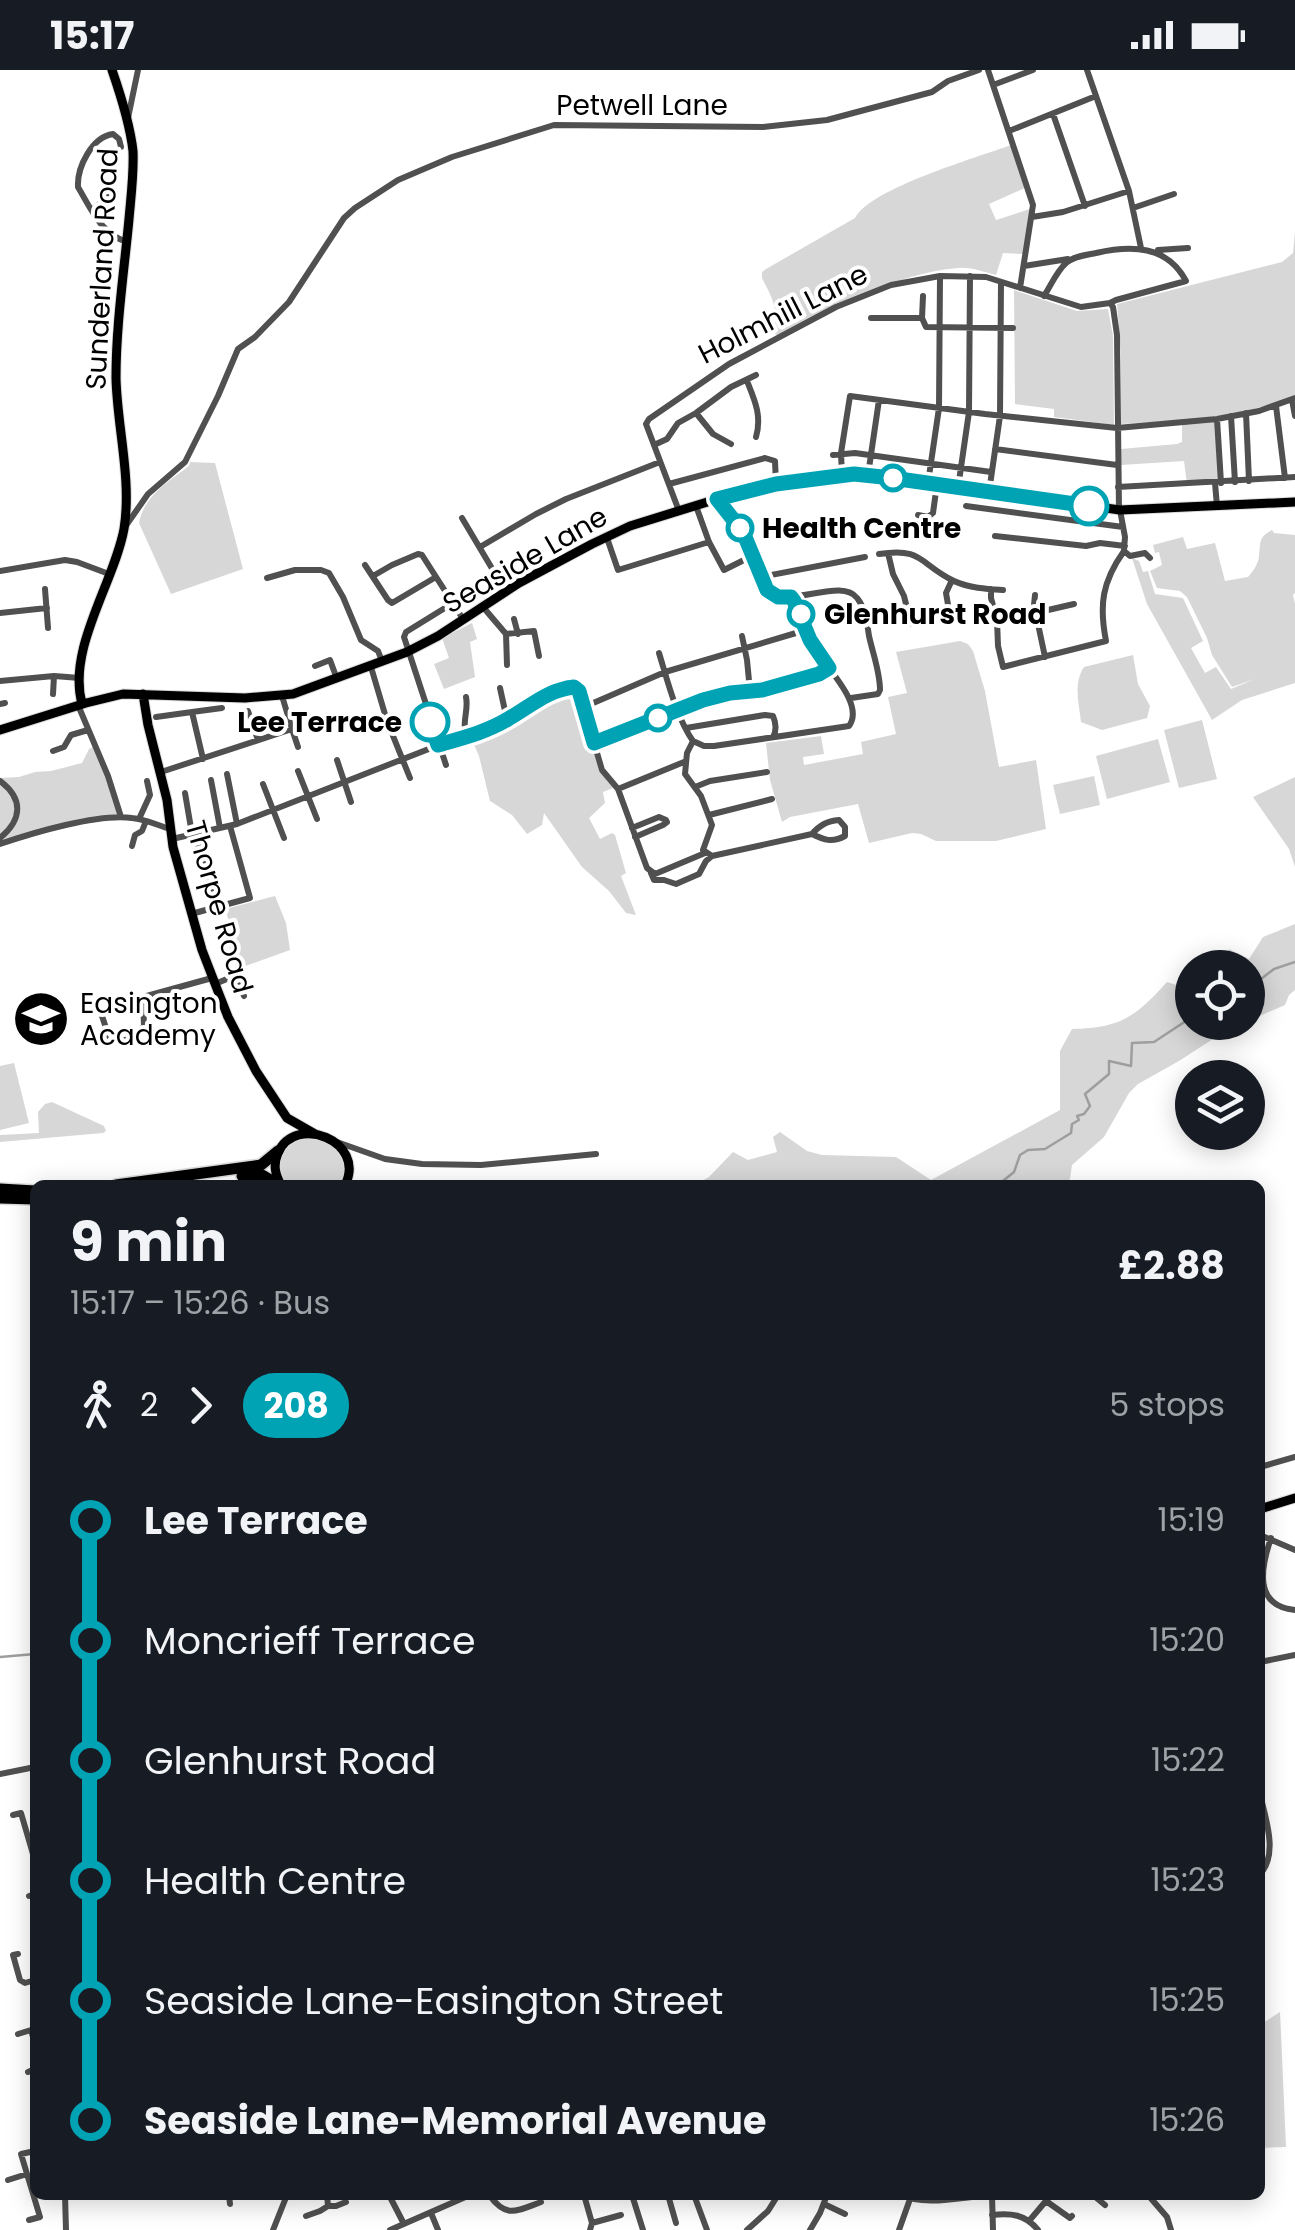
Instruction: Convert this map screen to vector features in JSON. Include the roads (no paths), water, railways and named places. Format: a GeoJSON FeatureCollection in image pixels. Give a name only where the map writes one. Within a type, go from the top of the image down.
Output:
{"type":"FeatureCollection","features":[{"type":"Feature","properties":{"kind":"highway"},"geometry":{"type":"LineString","coordinates":[[152,1180],[261,1165],[281,1148]]}},
{"type":"Feature","properties":{"kind":"highway"},"geometry":{"type":"LineString","coordinates":[[209,1180],[254,1174],[272,1180]]}},
{"type":"Feature","properties":{"kind":"highway"},"geometry":{"type":"LineString","coordinates":[[0,1189],[30,1190]]}},
{"type":"Feature","properties":{"kind":"highway"},"geometry":{"type":"LineString","coordinates":[[0,1198],[30,1199]]}},
{"type":"Feature","properties":{"kind":"main road","name":"Sunderland Road"},"geometry":{"type":"LineString","coordinates":[[80,705],[80,678],[91,622],[130,515],[116,378],[133,168],[128,124],[112,70]]}},
{"type":"Feature","properties":{"kind":"main road","name":"Seaside Lane"},"geometry":{"type":"LineString","coordinates":[[0,730],[114,696],[282,696],[337,679],[407,652],[606,536],[776,484],[868,475],[1120,510],[1295,502]]}},
{"type":"Feature","properties":{"kind":"main road","name":"Thorpe Road"},"geometry":{"type":"LineString","coordinates":[[143,694],[168,800],[171,834],[192,914],[228,1017],[256,1072],[287,1118],[331,1140]]}},
{"type":"Feature","properties":{"kind":"main road"},"geometry":{"type":"LineString","coordinates":[[278,1180],[274,1165],[287,1118]]}},
{"type":"Feature","properties":{"kind":"main road"},"geometry":{"type":"LineString","coordinates":[[281,1148],[300,1134],[314,1134]]}},
{"type":"Feature","properties":{"kind":"main road"},"geometry":{"type":"LineString","coordinates":[[331,1140],[345,1153],[355,1180]]}},
{"type":"Feature","properties":{"kind":"main road"},"geometry":{"type":"LineString","coordinates":[[346,1180],[350,1168]]}},
{"type":"Feature","properties":{"kind":"main road"},"geometry":{"type":"LineString","coordinates":[[1265,1507],[1295,1498]]}},
{"type":"Feature","properties":{"kind":"street"},"geometry":{"type":"LineString","coordinates":[[128,124],[138,70]]}},
{"type":"Feature","properties":{"kind":"street","name":"Petwell Lane"},"geometry":{"type":"LineString","coordinates":[[130,515],[185,462],[238,349],[290,302],[344,218],[398,180],[452,157],[554,125],[734,128],[812,122],[932,92],[948,81],[979,70]]}},
{"type":"Feature","properties":{"kind":"street"},"geometry":{"type":"LineString","coordinates":[[988,70],[1033,206],[1020,288]]}},
{"type":"Feature","properties":{"kind":"street"},"geometry":{"type":"LineString","coordinates":[[993,85],[1032,70]]}},
{"type":"Feature","properties":{"kind":"street"},"geometry":{"type":"LineString","coordinates":[[1088,70],[1129,191],[1141,248]]}},
{"type":"Feature","properties":{"kind":"street"},"geometry":{"type":"LineString","coordinates":[[1009,131],[1096,96]]}},
{"type":"Feature","properties":{"kind":"street"},"geometry":{"type":"LineString","coordinates":[[1053,114],[1085,206]]}},
{"type":"Feature","properties":{"kind":"street"},"geometry":{"type":"LineString","coordinates":[[120,147],[113,134],[95,142],[77,180],[78,188],[108,234],[126,242]]}},
{"type":"Feature","properties":{"kind":"street"},"geometry":{"type":"LineString","coordinates":[[92,210],[104,200],[114,179]]}},
{"type":"Feature","properties":{"kind":"street"},"geometry":{"type":"LineString","coordinates":[[1032,217],[1064,212],[1129,191]]}},
{"type":"Feature","properties":{"kind":"street"},"geometry":{"type":"LineString","coordinates":[[1134,208],[1174,194]]}},
{"type":"Feature","properties":{"kind":"street"},"geometry":{"type":"LineString","coordinates":[[1024,266],[1101,252],[1188,248]]}},
{"type":"Feature","properties":{"kind":"street","name":"Holmhill Lane"},"geometry":{"type":"LineString","coordinates":[[654,445],[648,420],[689,389],[836,307],[891,285],[940,276],[986,276],[1081,306],[1110,304],[1186,280],[1174,263],[1152,250]]}},
{"type":"Feature","properties":{"kind":"street"},"geometry":{"type":"LineString","coordinates":[[1044,296],[1062,268],[1074,258]]}},
{"type":"Feature","properties":{"kind":"street"},"geometry":{"type":"LineString","coordinates":[[918,516],[933,513],[931,464],[940,408],[940,276]]}},
{"type":"Feature","properties":{"kind":"street"},"geometry":{"type":"LineString","coordinates":[[958,488],[969,412],[970,276]]}},
{"type":"Feature","properties":{"kind":"street"},"geometry":{"type":"LineString","coordinates":[[989,492],[1000,416],[1001,282]]}},
{"type":"Feature","properties":{"kind":"street"},"geometry":{"type":"LineString","coordinates":[[923,296],[922,318],[926,327],[1013,328]]}},
{"type":"Feature","properties":{"kind":"street"},"geometry":{"type":"LineString","coordinates":[[991,589],[1003,667],[1106,641],[1102,601],[1124,549],[1118,487],[1117,335],[1110,304]]}},
{"type":"Feature","properties":{"kind":"street"},"geometry":{"type":"LineString","coordinates":[[871,318],[922,318]]}},
{"type":"Feature","properties":{"kind":"street"},"geometry":{"type":"LineString","coordinates":[[679,511],[654,445],[667,438],[678,422],[756,375]]}},
{"type":"Feature","properties":{"kind":"street"},"geometry":{"type":"LineString","coordinates":[[747,381],[758,409],[756,437]]}},
{"type":"Feature","properties":{"kind":"street"},"geometry":{"type":"LineString","coordinates":[[842,475],[837,454],[850,396],[1117,428],[1217,419],[1293,399],[1295,416]]}},
{"type":"Feature","properties":{"kind":"street"},"geometry":{"type":"LineString","coordinates":[[868,475],[879,400]]}},
{"type":"Feature","properties":{"kind":"street"},"geometry":{"type":"LineString","coordinates":[[1276,406],[1286,478]]}},
{"type":"Feature","properties":{"kind":"street"},"geometry":{"type":"LineString","coordinates":[[696,413],[713,434],[731,444]]}},
{"type":"Feature","properties":{"kind":"street"},"geometry":{"type":"LineString","coordinates":[[1246,413],[1250,481]]}},
{"type":"Feature","properties":{"kind":"street"},"geometry":{"type":"LineString","coordinates":[[1231,416],[1235,482]]}},
{"type":"Feature","properties":{"kind":"street"},"geometry":{"type":"LineString","coordinates":[[1216,506],[1217,419]]}},
{"type":"Feature","properties":{"kind":"street"},"geometry":{"type":"LineString","coordinates":[[995,449],[1118,465]]}},
{"type":"Feature","properties":{"kind":"street"},"geometry":{"type":"LineString","coordinates":[[837,454],[992,472]]}},
{"type":"Feature","properties":{"kind":"street"},"geometry":{"type":"LineString","coordinates":[[669,484],[766,458],[775,461],[776,484]]}},
{"type":"Feature","properties":{"kind":"street"},"geometry":{"type":"LineString","coordinates":[[480,547],[536,514],[660,462]]}},
{"type":"Feature","properties":{"kind":"street"},"geometry":{"type":"LineString","coordinates":[[1118,487],[1295,476]]}},
{"type":"Feature","properties":{"kind":"street"},"geometry":{"type":"LineString","coordinates":[[1011,511],[1013,495]]}},
{"type":"Feature","properties":{"kind":"street"},"geometry":{"type":"LineString","coordinates":[[717,499],[734,519],[772,596],[845,591],[859,600],[880,690],[878,694],[851,698]]}},
{"type":"Feature","properties":{"kind":"street"},"geometry":{"type":"LineString","coordinates":[[696,506],[708,542],[724,570],[752,556]]}},
{"type":"Feature","properties":{"kind":"street"},"geometry":{"type":"LineString","coordinates":[[966,506],[1124,527]]}},
{"type":"Feature","properties":{"kind":"street"},"geometry":{"type":"LineString","coordinates":[[462,518],[506,592]]}},
{"type":"Feature","properties":{"kind":"street"},"geometry":{"type":"LineString","coordinates":[[606,536],[618,570],[708,542]]}},
{"type":"Feature","properties":{"kind":"street"},"geometry":{"type":"LineString","coordinates":[[995,536],[1086,546],[1100,543],[1124,549],[1130,556],[1146,553],[1150,558]]}},
{"type":"Feature","properties":{"kind":"street"},"geometry":{"type":"LineString","coordinates":[[952,580],[946,593],[950,616],[910,624],[904,596],[884,554],[910,552],[952,580],[1003,590]]}},
{"type":"Feature","properties":{"kind":"street"},"geometry":{"type":"LineString","coordinates":[[373,576],[422,555],[463,619]]}},
{"type":"Feature","properties":{"kind":"street"},"geometry":{"type":"LineString","coordinates":[[762,577],[865,557]]}},
{"type":"Feature","properties":{"kind":"street"},"geometry":{"type":"LineString","coordinates":[[0,571],[78,558],[109,574]]}},
{"type":"Feature","properties":{"kind":"street"},"geometry":{"type":"LineString","coordinates":[[366,564],[392,603],[436,577]]}},
{"type":"Feature","properties":{"kind":"street"},"geometry":{"type":"LineString","coordinates":[[267,578],[295,570],[321,570],[329,574],[361,640],[378,650],[382,662]]}},
{"type":"Feature","properties":{"kind":"street"},"geometry":{"type":"LineString","coordinates":[[45,589],[48,628]]}},
{"type":"Feature","properties":{"kind":"street"},"geometry":{"type":"LineString","coordinates":[[1035,595],[1045,657]]}},
{"type":"Feature","properties":{"kind":"street"},"geometry":{"type":"LineString","coordinates":[[658,653],[686,728],[693,740],[704,746],[849,726],[854,718],[851,698],[819,655],[791,597]]}},
{"type":"Feature","properties":{"kind":"street"},"geometry":{"type":"LineString","coordinates":[[1035,613],[1072,601]]}},
{"type":"Feature","properties":{"kind":"street"},"geometry":{"type":"LineString","coordinates":[[446,764],[404,637],[406,632],[453,604]]}},
{"type":"Feature","properties":{"kind":"street"},"geometry":{"type":"LineString","coordinates":[[482,607],[506,634],[509,661]]}},
{"type":"Feature","properties":{"kind":"street"},"geometry":{"type":"LineString","coordinates":[[0,613],[46,608]]}},
{"type":"Feature","properties":{"kind":"street"},"geometry":{"type":"LineString","coordinates":[[514,619],[518,634]]}},
{"type":"Feature","properties":{"kind":"street"},"geometry":{"type":"LineString","coordinates":[[584,707],[665,672],[806,630]]}},
{"type":"Feature","properties":{"kind":"street"},"geometry":{"type":"LineString","coordinates":[[506,634],[534,632],[535,652]]}},
{"type":"Feature","properties":{"kind":"street"},"geometry":{"type":"LineString","coordinates":[[742,636],[750,691]]}},
{"type":"Feature","properties":{"kind":"street"},"geometry":{"type":"LineString","coordinates":[[315,666],[329,657],[337,679]]}},
{"type":"Feature","properties":{"kind":"street"},"geometry":{"type":"LineString","coordinates":[[370,667],[410,778]]}},
{"type":"Feature","properties":{"kind":"street"},"geometry":{"type":"LineString","coordinates":[[594,743],[730,693],[762,690],[829,668]]}},
{"type":"Feature","properties":{"kind":"street"},"geometry":{"type":"LineString","coordinates":[[53,694],[54,676]]}},
{"type":"Feature","properties":{"kind":"street"},"geometry":{"type":"LineString","coordinates":[[0,680],[80,678]]}},
{"type":"Feature","properties":{"kind":"street"},"geometry":{"type":"LineString","coordinates":[[0,841],[120,817],[142,820],[171,834],[193,834],[233,825],[507,720],[544,694],[574,687],[579,691],[602,770],[618,790],[654,880],[676,884],[699,874],[709,854]]}},
{"type":"Feature","properties":{"kind":"street"},"geometry":{"type":"LineString","coordinates":[[500,688],[507,720]]}},
{"type":"Feature","properties":{"kind":"street"},"geometry":{"type":"LineString","coordinates":[[282,696],[298,747]]}},
{"type":"Feature","properties":{"kind":"street"},"geometry":{"type":"LineString","coordinates":[[466,697],[467,736]]}},
{"type":"Feature","properties":{"kind":"street"},"geometry":{"type":"LineString","coordinates":[[80,705],[120,817]]}},
{"type":"Feature","properties":{"kind":"street"},"geometry":{"type":"LineString","coordinates":[[156,717],[222,708]]}},
{"type":"Feature","properties":{"kind":"street"},"geometry":{"type":"LineString","coordinates":[[248,711],[258,740]]}},
{"type":"Feature","properties":{"kind":"street"},"geometry":{"type":"LineString","coordinates":[[192,712],[203,758]]}},
{"type":"Feature","properties":{"kind":"street"},"geometry":{"type":"LineString","coordinates":[[686,728],[765,714],[775,720],[773,738]]}},
{"type":"Feature","properties":{"kind":"street"},"geometry":{"type":"LineString","coordinates":[[161,772],[292,729]]}},
{"type":"Feature","properties":{"kind":"street"},"geometry":{"type":"LineString","coordinates":[[52,751],[64,747],[70,735],[88,730]]}},
{"type":"Feature","properties":{"kind":"street"},"geometry":{"type":"LineString","coordinates":[[693,740],[685,774],[712,824],[704,850],[709,854]]}},
{"type":"Feature","properties":{"kind":"street"},"geometry":{"type":"LineString","coordinates":[[337,760],[352,802]]}},
{"type":"Feature","properties":{"kind":"street"},"geometry":{"type":"LineString","coordinates":[[618,790],[685,762]]}},
{"type":"Feature","properties":{"kind":"street"},"geometry":{"type":"LineString","coordinates":[[298,772],[316,820]]}},
{"type":"Feature","properties":{"kind":"street"},"geometry":{"type":"LineString","coordinates":[[695,787],[767,772]]}},
{"type":"Feature","properties":{"kind":"street"},"geometry":{"type":"LineString","coordinates":[[192,914],[250,898],[233,825],[227,774]]}},
{"type":"Feature","properties":{"kind":"street"},"geometry":{"type":"LineString","coordinates":[[132,846],[135,835],[142,831],[150,795],[147,780]]}},
{"type":"Feature","properties":{"kind":"street"},"geometry":{"type":"LineString","coordinates":[[211,780],[220,828]]}},
{"type":"Feature","properties":{"kind":"street"},"geometry":{"type":"LineString","coordinates":[[0,781],[10,789],[17,805],[14,825],[0,841]]}},
{"type":"Feature","properties":{"kind":"street"},"geometry":{"type":"LineString","coordinates":[[263,784],[284,838]]}},
{"type":"Feature","properties":{"kind":"street"},"geometry":{"type":"LineString","coordinates":[[184,793],[216,907]]}},
{"type":"Feature","properties":{"kind":"street"},"geometry":{"type":"LineString","coordinates":[[709,815],[767,798]]}},
{"type":"Feature","properties":{"kind":"street"},"geometry":{"type":"LineString","coordinates":[[650,872],[655,874],[709,854],[812,834],[830,821],[842,821],[845,827],[840,839],[827,841],[812,834]]}},
{"type":"Feature","properties":{"kind":"street"},"geometry":{"type":"LineString","coordinates":[[98,1007],[109,1036],[120,1041],[134,1037],[144,1026],[143,997],[238,974],[244,996]]}},
{"type":"Feature","properties":{"kind":"street"},"geometry":{"type":"LineString","coordinates":[[331,1140],[404,1162],[481,1165],[596,1154]]}},
{"type":"Feature","properties":{"kind":"street"},"geometry":{"type":"LineString","coordinates":[[350,1168],[356,1156],[365,1153]]}},
{"type":"Feature","properties":{"kind":"street"},"geometry":{"type":"LineString","coordinates":[[1265,1465],[1295,1456]]}},
{"type":"Feature","properties":{"kind":"street"},"geometry":{"type":"LineString","coordinates":[[1265,1537],[1295,1550]]}},
{"type":"Feature","properties":{"kind":"street"},"geometry":{"type":"LineString","coordinates":[[1265,1555],[1270,1538]]}},
{"type":"Feature","properties":{"kind":"street"},"geometry":{"type":"LineString","coordinates":[[1265,1589],[1276,1604],[1295,1610]]}},
{"type":"Feature","properties":{"kind":"street"},"geometry":{"type":"LineString","coordinates":[[1265,1661],[1295,1655]]}},
{"type":"Feature","properties":{"kind":"street"},"geometry":{"type":"LineString","coordinates":[[0,1774],[30,1767]]}},
{"type":"Feature","properties":{"kind":"street"},"geometry":{"type":"LineString","coordinates":[[14,1815],[20,1813],[30,1845]]}},
{"type":"Feature","properties":{"kind":"street"},"geometry":{"type":"LineString","coordinates":[[1265,1818],[1270,1842],[1265,1861]]}},
{"type":"Feature","properties":{"kind":"street"},"geometry":{"type":"LineString","coordinates":[[18,1954],[13,1955],[20,1980],[30,1982]]}},
{"type":"Feature","properties":{"kind":"street"},"geometry":{"type":"LineString","coordinates":[[18,2034],[30,2030]]}},
{"type":"Feature","properties":{"kind":"street"},"geometry":{"type":"LineString","coordinates":[[30,2152],[22,2154],[30,2184]]}},
{"type":"Feature","properties":{"kind":"street"},"geometry":{"type":"LineString","coordinates":[[8,2180],[27,2174]]}},
{"type":"Feature","properties":{"kind":"street"},"geometry":{"type":"LineString","coordinates":[[30,2220],[40,2217],[35,2200]]}},
{"type":"Feature","properties":{"kind":"street"},"geometry":{"type":"LineString","coordinates":[[65,2200],[66,2230]]}},
{"type":"Feature","properties":{"kind":"street"},"geometry":{"type":"LineString","coordinates":[[273,2230],[281,2200]]}},
{"type":"Feature","properties":{"kind":"street"},"geometry":{"type":"LineString","coordinates":[[327,2200],[328,2206]]}},
{"type":"Feature","properties":{"kind":"street"},"geometry":{"type":"LineString","coordinates":[[393,2200],[404,2224]]}},
{"type":"Feature","properties":{"kind":"street"},"geometry":{"type":"LineString","coordinates":[[390,2230],[459,2200]]}},
{"type":"Feature","properties":{"kind":"street"},"geometry":{"type":"LineString","coordinates":[[493,2200],[509,2212],[540,2202]]}},
{"type":"Feature","properties":{"kind":"street"},"geometry":{"type":"LineString","coordinates":[[585,2200],[591,2227],[621,2215]]}},
{"type":"Feature","properties":{"kind":"street"},"geometry":{"type":"LineString","coordinates":[[634,2200],[643,2230]]}},
{"type":"Feature","properties":{"kind":"street"},"geometry":{"type":"LineString","coordinates":[[672,2200],[676,2223]]}},
{"type":"Feature","properties":{"kind":"street"},"geometry":{"type":"LineString","coordinates":[[696,2200],[707,2230]]}},
{"type":"Feature","properties":{"kind":"street"},"geometry":{"type":"LineString","coordinates":[[747,2230],[774,2200]]}},
{"type":"Feature","properties":{"kind":"street"},"geometry":{"type":"LineString","coordinates":[[810,2230],[825,2200]]}},
{"type":"Feature","properties":{"kind":"street"},"geometry":{"type":"LineString","coordinates":[[899,2230],[905,2200]]}},
{"type":"Feature","properties":{"kind":"street"},"geometry":{"type":"LineString","coordinates":[[917,2200],[944,2200]]}},
{"type":"Feature","properties":{"kind":"street"},"geometry":{"type":"LineString","coordinates":[[992,2200],[993,2230]]}},
{"type":"Feature","properties":{"kind":"street"},"geometry":{"type":"LineString","coordinates":[[1029,2221],[1047,2200]]}},
{"type":"Feature","properties":{"kind":"street"},"geometry":{"type":"LineString","coordinates":[[1051,2200],[1072,2216]]}},
{"type":"Feature","properties":{"kind":"street"},"geometry":{"type":"LineString","coordinates":[[1099,2200],[1106,2206]]}},
{"type":"Feature","properties":{"kind":"street"},"geometry":{"type":"LineString","coordinates":[[1152,2200],[1167,2217],[1171,2230]]}},
{"type":"Feature","properties":{"kind":"street"},"geometry":{"type":"LineString","coordinates":[[306,2216],[346,2202]]}},
{"type":"Feature","properties":{"kind":"street"},"geometry":{"type":"LineString","coordinates":[[824,2204],[845,2214]]}},
{"type":"Feature","properties":{"kind":"street"},"geometry":{"type":"LineString","coordinates":[[431,2213],[438,2230]]}},
{"type":"Feature","properties":{"kind":"street"},"geometry":{"type":"LineString","coordinates":[[992,2214],[1016,2214],[1038,2230]]}},
{"type":"Feature","properties":{"kind":"waterway"},"geometry":{"type":"LineString","coordinates":[[1265,976],[1295,962]]}},
{"type":"Feature","properties":{"kind":"waterway"},"geometry":{"type":"LineString","coordinates":[[1004,1180],[1014,1172],[1020,1155],[1045,1149],[1071,1133],[1072,1124],[1079,1120],[1077,1116],[1090,1106],[1085,1094],[1109,1074],[1109,1061],[1131,1066],[1132,1043],[1154,1042],[1175,1028]]}},
{"type":"Feature","properties":{"kind":"waterway"},"geometry":{"type":"LineString","coordinates":[[0,1657],[30,1654]]}},
{"type":"Feature","properties":{"kind":"place","name":"Health Centre"},"geometry":{"type":"Point","coordinates":[740,528]}},
{"type":"Feature","properties":{"kind":"place","name":"Glenhurst Road"},"geometry":{"type":"Point","coordinates":[801,614]}},
{"type":"Feature","properties":{"kind":"place","name":"Lee Terrace"},"geometry":{"type":"Point","coordinates":[430,722]}},
{"type":"Feature","properties":{"kind":"place","name":"Easington Academy"},"geometry":{"type":"Point","coordinates":[41,1019]}}]}
